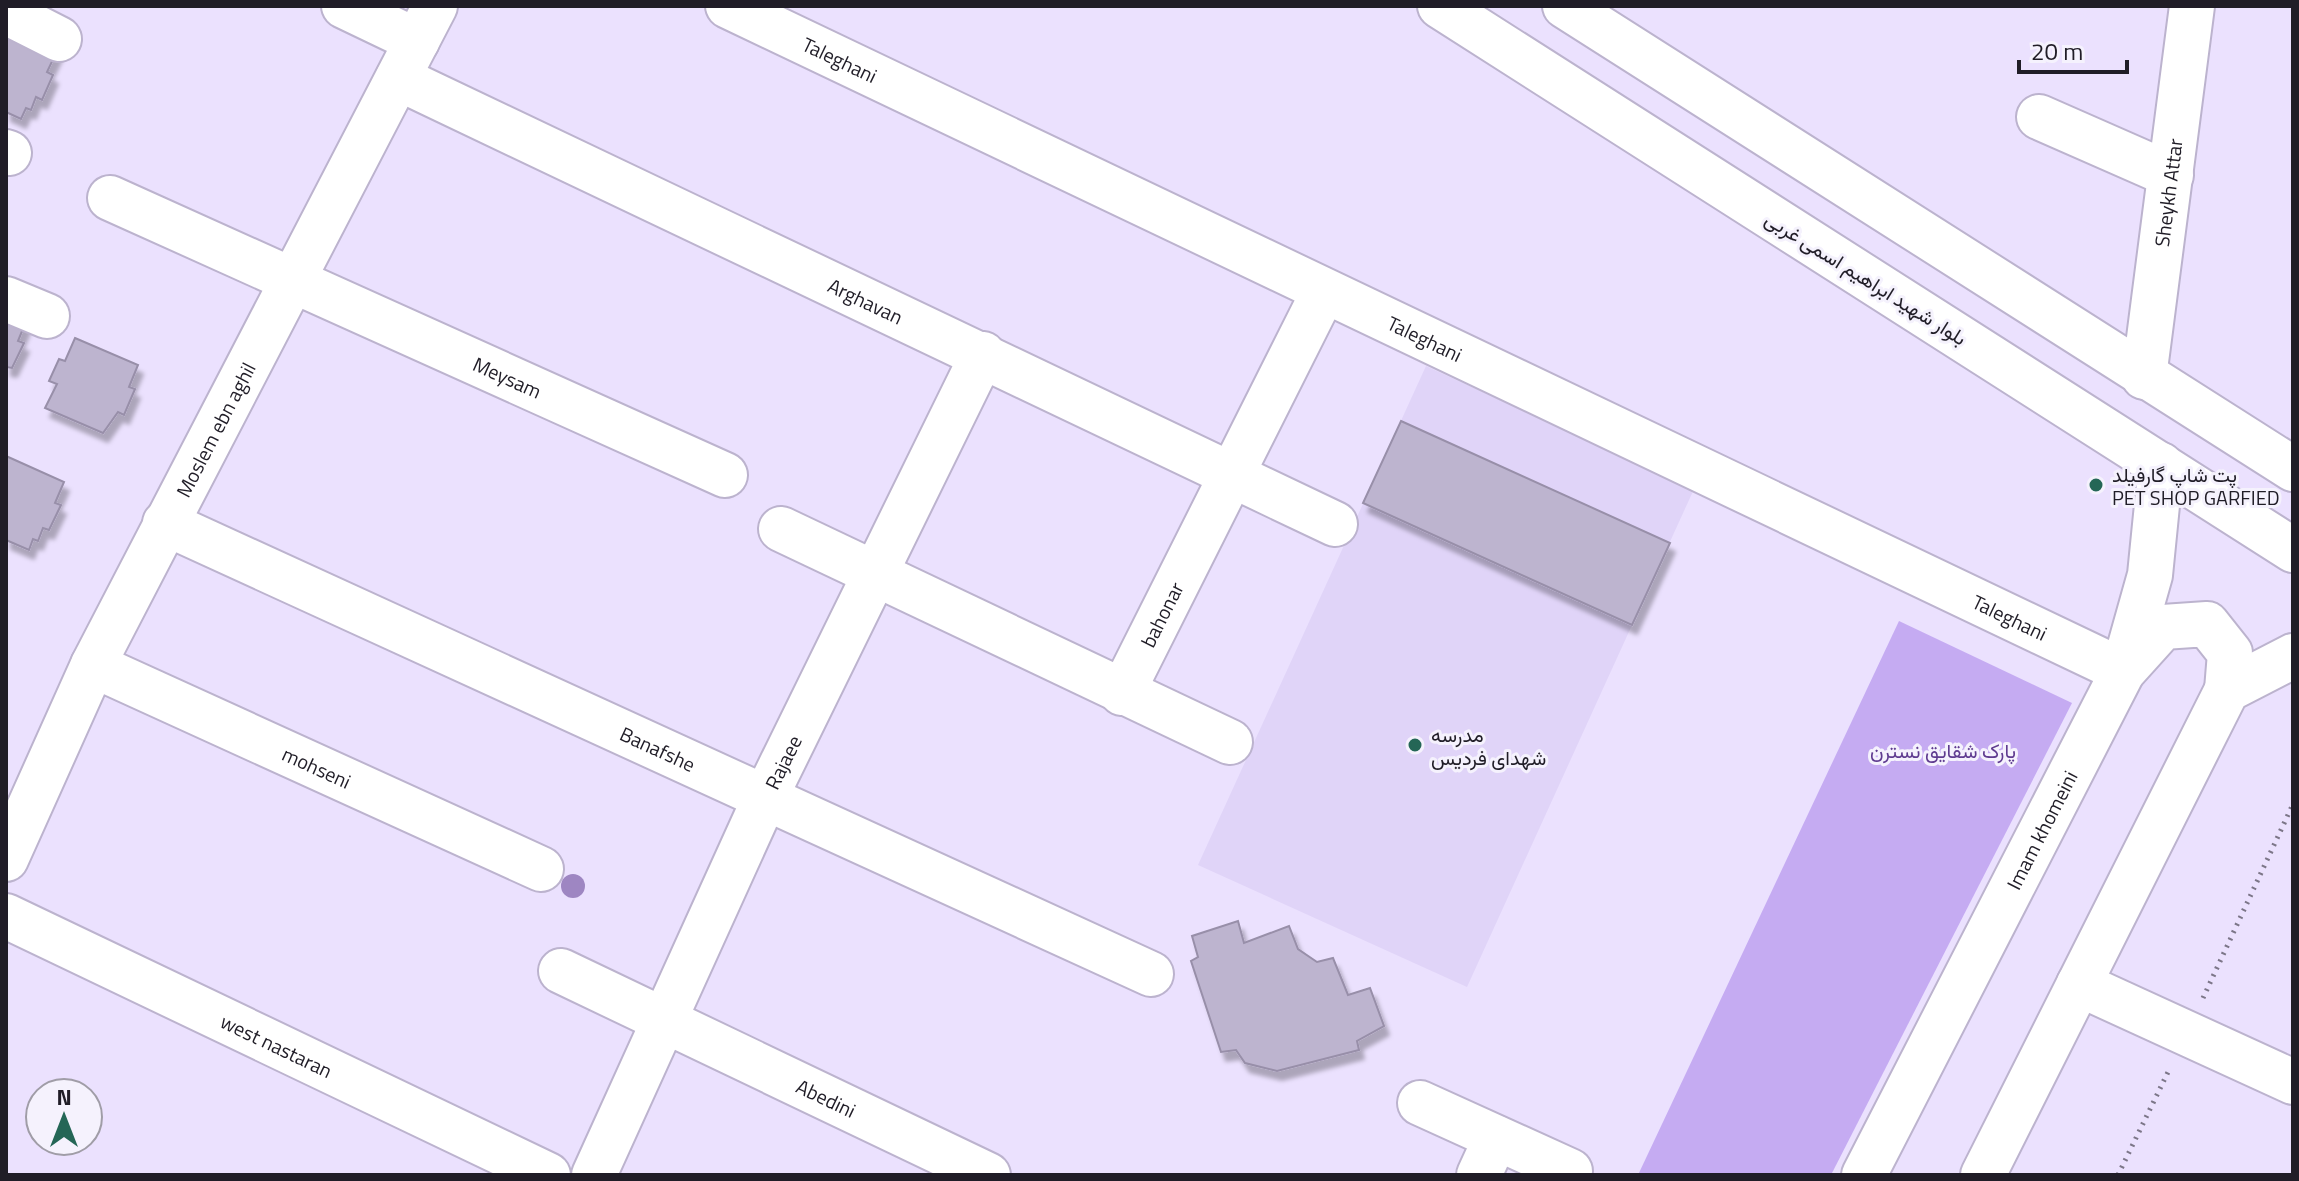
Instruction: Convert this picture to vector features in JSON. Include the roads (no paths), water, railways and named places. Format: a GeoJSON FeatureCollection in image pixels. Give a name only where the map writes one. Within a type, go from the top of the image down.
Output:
{"type":"FeatureCollection","features":[{"type":"Feature","properties":{"kind":"street","name":"Arghavan"},"geometry":{"type":"LineString","coordinates":[[344,6],[417,41],[983,354],[1335,524]]}},
{"type":"Feature","properties":{"kind":"street","name":"Taleghani"},"geometry":{"type":"LineString","coordinates":[[728,6],[2123,671]]}},
{"type":"Feature","properties":{"kind":"street","name":"بلوار شهید ابراهیم اسمی غربی"},"geometry":{"type":"LineString","coordinates":[[1440,6],[2293,550]]}},
{"type":"Feature","properties":{"kind":"street"},"geometry":{"type":"LineString","coordinates":[[1565,6],[2293,469]]}},
{"type":"Feature","properties":{"kind":"street","name":"Sheykh Attar"},"geometry":{"type":"LineString","coordinates":[[2144,377],[2192,6]]}},
{"type":"Feature","properties":{"kind":"street"},"geometry":{"type":"LineString","coordinates":[[6,12],[59,39]]}},
{"type":"Feature","properties":{"kind":"street","name":"Moslem ebn aghil"},"geometry":{"type":"LineString","coordinates":[[6,859],[93,665],[417,41]]}},
{"type":"Feature","properties":{"kind":"street"},"geometry":{"type":"LineString","coordinates":[[2039,117],[2171,175]]}},
{"type":"Feature","properties":{"kind":"street","name":"Meysam"},"geometry":{"type":"LineString","coordinates":[[110,198],[292,277],[725,475]]}},
{"type":"Feature","properties":{"kind":"street","name":"bahonar"},"geometry":{"type":"LineString","coordinates":[[1122,693],[1324,291]]}},
{"type":"Feature","properties":{"kind":"street"},"geometry":{"type":"LineString","coordinates":[[6,299],[47,316]]}},
{"type":"Feature","properties":{"kind":"street","name":"Rajaee"},"geometry":{"type":"LineString","coordinates":[[594,1175],[765,798],[983,354]]}},
{"type":"Feature","properties":{"kind":"street","name":"Imam khomeini"},"geometry":{"type":"LineString","coordinates":[[1864,1175],[2123,671],[2150,575],[2161,465]]}},
{"type":"Feature","properties":{"kind":"street","name":"Banafshe"},"geometry":{"type":"LineString","coordinates":[[165,523],[1151,974]]}},
{"type":"Feature","properties":{"kind":"street"},"geometry":{"type":"LineString","coordinates":[[781,529],[1230,742]]}},
{"type":"Feature","properties":{"kind":"street"},"geometry":{"type":"LineString","coordinates":[[1983,1175],[2227,690],[2230,653],[2207,624],[2163,627],[2123,671]]}},
{"type":"Feature","properties":{"kind":"street"},"geometry":{"type":"LineString","coordinates":[[2227,690],[2293,656]]}},
{"type":"Feature","properties":{"kind":"street","name":"mohseni"},"geometry":{"type":"LineString","coordinates":[[93,665],[541,869]]}},
{"type":"Feature","properties":{"kind":"street","name":"west nastaran"},"geometry":{"type":"LineString","coordinates":[[6,916],[548,1175]]}},
{"type":"Feature","properties":{"kind":"street","name":"Abedini"},"geometry":{"type":"LineString","coordinates":[[561,971],[988,1175]]}},
{"type":"Feature","properties":{"kind":"street"},"geometry":{"type":"LineString","coordinates":[[2079,984],[2293,1082]]}},
{"type":"Feature","properties":{"kind":"street"},"geometry":{"type":"LineString","coordinates":[[1420,1103],[1487,1156],[1570,1171]]}},
{"type":"Feature","properties":{"kind":"place","name":"پت شاپ گارفیلد PET SHOP GARFIED"},"geometry":{"type":"Point","coordinates":[2096,485]}},
{"type":"Feature","properties":{"kind":"place","name":"مدرسه شهدای فردیس"},"geometry":{"type":"Point","coordinates":[1415,745]}},
{"type":"Feature","properties":{"kind":"park label","name":"پارک شقایق نسترن"},"geometry":{"type":"Point","coordinates":[1943,750]}}]}
